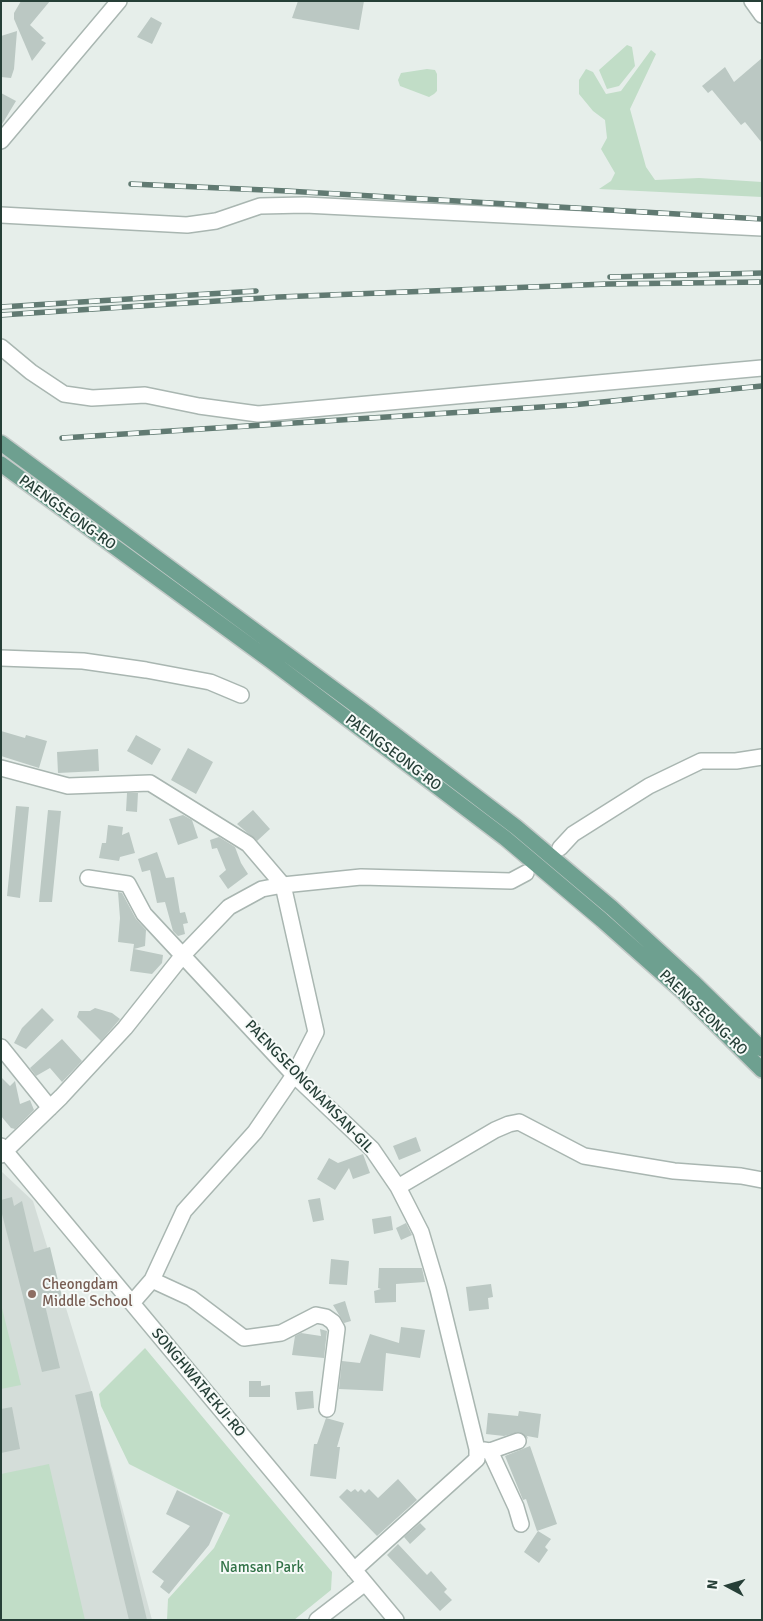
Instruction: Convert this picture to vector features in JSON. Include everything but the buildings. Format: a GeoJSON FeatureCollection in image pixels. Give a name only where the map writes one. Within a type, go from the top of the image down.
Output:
{"type":"FeatureCollection","features":[{"type":"Feature","properties":{"kind":"main road","name":"PAENGSEONG-RO"},"geometry":{"type":"LineString","coordinates":[[1,443],[362,709],[516,827],[612,908],[762,1048]]}},
{"type":"Feature","properties":{"kind":"main road","name":"PAENGSEONG-RO"},"geometry":{"type":"LineString","coordinates":[[1,464],[271,661],[505,838],[646,959],[762,1070]]}},
{"type":"Feature","properties":{"kind":"street"},"geometry":{"type":"LineString","coordinates":[[1,141],[119,1]]}},
{"type":"Feature","properties":{"kind":"street"},"geometry":{"type":"LineString","coordinates":[[752,1],[762,15]]}},
{"type":"Feature","properties":{"kind":"street"},"geometry":{"type":"LineString","coordinates":[[1,215],[187,225],[216,221],[260,206],[305,205],[762,228]]}},
{"type":"Feature","properties":{"kind":"street"},"geometry":{"type":"LineString","coordinates":[[1,347],[31,372],[64,394],[92,398],[145,395],[199,406],[258,414],[762,368]]}},
{"type":"Feature","properties":{"kind":"street"},"geometry":{"type":"LineString","coordinates":[[1,658],[83,661],[138,668],[210,682],[240,695]]}},
{"type":"Feature","properties":{"kind":"street"},"geometry":{"type":"LineString","coordinates":[[560,848],[573,834],[649,786],[701,761],[736,761],[762,757]]}},
{"type":"Feature","properties":{"kind":"street"},"geometry":{"type":"LineString","coordinates":[[1,768],[68,786],[150,783],[248,844],[283,885],[316,1032],[294,1075],[254,1132],[184,1211],[152,1280],[132,1303]]}},
{"type":"Feature","properties":{"kind":"street"},"geometry":{"type":"LineString","coordinates":[[3,1151],[50,1108],[125,1028],[183,955],[229,906],[262,889],[360,876],[511,881],[526,873]]}},
{"type":"Feature","properties":{"kind":"street","name":"PAENGSEONGNAMSAN-GIL"},"geometry":{"type":"LineString","coordinates":[[88,878],[128,884],[144,914],[294,1075],[372,1150],[398,1187],[422,1232],[484,1450],[516,1507],[521,1524]]}},
{"type":"Feature","properties":{"kind":"street"},"geometry":{"type":"LineString","coordinates":[[1,1047],[50,1108]]}},
{"type":"Feature","properties":{"kind":"street"},"geometry":{"type":"LineString","coordinates":[[398,1187],[496,1130],[519,1122],[584,1156],[674,1171],[741,1176],[762,1180]]}},
{"type":"Feature","properties":{"kind":"street","name":"SONGHWATAEKJI-RO"},"geometry":{"type":"LineString","coordinates":[[3,1151],[396,1620]]}},
{"type":"Feature","properties":{"kind":"street"},"geometry":{"type":"LineString","coordinates":[[152,1280],[191,1298],[244,1338],[281,1332],[316,1315],[326,1317],[333,1322],[338,1329],[328,1408]]}},
{"type":"Feature","properties":{"kind":"street"},"geometry":{"type":"LineString","coordinates":[[354,1570],[477,1459],[484,1450],[518,1441]]}},
{"type":"Feature","properties":{"kind":"street"},"geometry":{"type":"LineString","coordinates":[[317,1620],[365,1583]]}},
{"type":"Feature","properties":{"kind":"shaded area"},"geometry":{"type":"Polygon","coordinates":[[[1,1171],[33,1201],[90,1386],[152,1620],[1,1620],[1,1171]]]}},
{"type":"Feature","properties":{"kind":"green space"},"geometry":{"type":"Polygon","coordinates":[[[627,45],[632,47],[635,66],[619,86],[607,89],[599,70],[627,45]]]}},
{"type":"Feature","properties":{"kind":"green space"},"geometry":{"type":"Polygon","coordinates":[[[651,50],[656,54],[630,109],[646,167],[655,180],[699,178],[762,182],[762,197],[599,189],[611,181],[615,173],[601,149],[607,138],[605,120],[593,111],[579,94],[579,80],[586,69],[593,72],[606,94],[621,91],[651,50]]]}},
{"type":"Feature","properties":{"kind":"green space"},"geometry":{"type":"Polygon","coordinates":[[[427,69],[435,70],[437,74],[437,91],[434,94],[429,97],[400,86],[398,80],[401,73],[427,69]]]}},
{"type":"Feature","properties":{"kind":"green space"},"geometry":{"type":"Polygon","coordinates":[[[1,1304],[21,1385],[1,1389],[1,1304]]]}},
{"type":"Feature","properties":{"kind":"green space","name":"Namsan Park"},"geometry":{"type":"Polygon","coordinates":[[[145,1348],[332,1572],[331,1590],[294,1620],[167,1620],[168,1599],[214,1548],[230,1515],[129,1464],[101,1406],[99,1394],[145,1348]]]}},
{"type":"Feature","properties":{"kind":"green space"},"geometry":{"type":"Polygon","coordinates":[[[49,1464],[85,1620],[1,1620],[1,1474],[49,1464]]]}},
{"type":"Feature","properties":{"kind":"railway"},"geometry":{"type":"LineString","coordinates":[[131,184],[287,191],[762,219]]}},
{"type":"Feature","properties":{"kind":"railway"},"geometry":{"type":"LineString","coordinates":[[610,277],[762,273]]}},
{"type":"Feature","properties":{"kind":"railway"},"geometry":{"type":"LineString","coordinates":[[1,315],[279,297],[607,284],[762,282]]}},
{"type":"Feature","properties":{"kind":"railway"},"geometry":{"type":"LineString","coordinates":[[1,307],[256,291]]}},
{"type":"Feature","properties":{"kind":"railway"},"geometry":{"type":"LineString","coordinates":[[62,438],[572,405],[762,386]]}},
{"type":"Feature","properties":{"kind":"place","name":"Cheongdam Middle School"},"geometry":{"type":"Point","coordinates":[32,1294]}}]}
